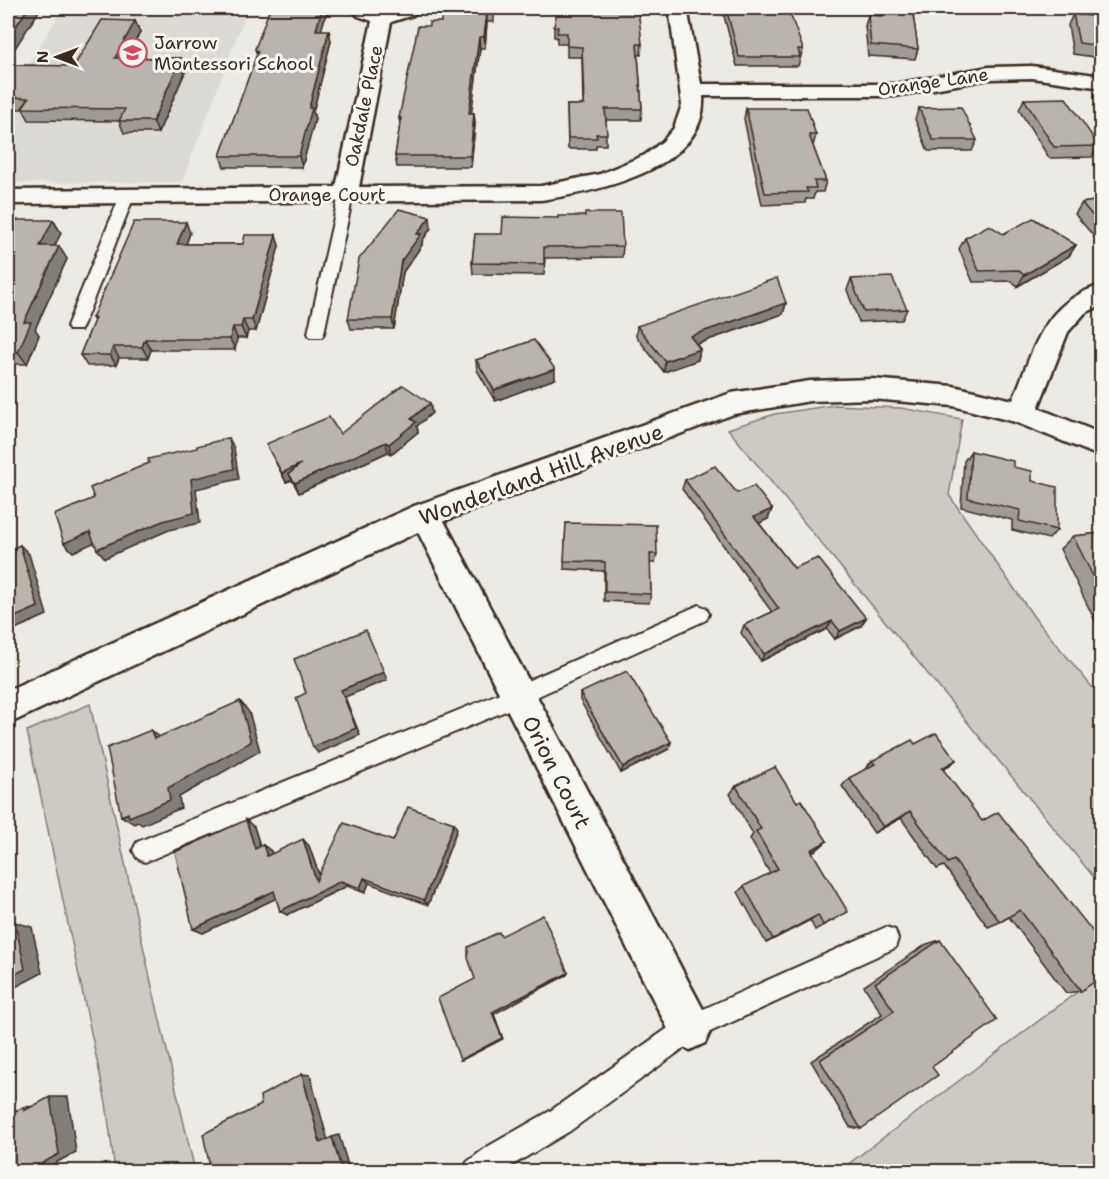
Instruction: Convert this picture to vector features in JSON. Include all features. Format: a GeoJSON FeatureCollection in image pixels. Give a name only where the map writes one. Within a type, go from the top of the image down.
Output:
{"type":"FeatureCollection","features":[{"type":"Feature","properties":{"kind":"street"},"geometry":{"type":"LineString","coordinates":[[359,8],[366,13],[383,16],[403,13],[412,8]]}},
{"type":"Feature","properties":{"kind":"street","name":"Orange Court"},"geometry":{"type":"LineString","coordinates":[[8,197],[541,193],[584,187],[625,175],[642,167],[670,146],[687,124],[693,105],[678,8]]}},
{"type":"Feature","properties":{"kind":"street","name":"Oakdale Place"},"geometry":{"type":"LineString","coordinates":[[346,195],[383,16]]}},
{"type":"Feature","properties":{"kind":"street","name":"Orange Lane"},"geometry":{"type":"LineString","coordinates":[[691,90],[895,90],[989,73],[1021,72],[1071,76],[1101,82]]}},
{"type":"Feature","properties":{"kind":"street"},"geometry":{"type":"LineString","coordinates":[[1022,413],[1056,328],[1076,307],[1101,294]]}},
{"type":"Feature","properties":{"kind":"street","name":"Wonderland Hill Avenue"},"geometry":{"type":"LineString","coordinates":[[8,707],[425,515],[731,404],[810,391],[872,389],[953,396],[1022,413],[1101,446]]}},
{"type":"Feature","properties":{"kind":"street","name":"Orion Court"},"geometry":{"type":"LineString","coordinates":[[425,515],[690,1028]]}},
{"type":"Feature","properties":{"kind":"lane"},"geometry":{"type":"LineString","coordinates":[[316,333],[346,195]]}},
{"type":"Feature","properties":{"kind":"lane"},"geometry":{"type":"LineString","coordinates":[[75,326],[127,196]]}},
{"type":"Feature","properties":{"kind":"lane"},"geometry":{"type":"LineString","coordinates":[[145,850],[518,695],[628,648],[699,614]]}},
{"type":"Feature","properties":{"kind":"lane"},"geometry":{"type":"LineString","coordinates":[[477,1172],[497,1157],[560,1121],[690,1028],[886,939]]}},
{"type":"Feature","properties":{"kind":"shaded area","name":"Jarrow Montessori School"},"geometry":{"type":"Polygon","coordinates":[[[63,8],[248,8],[182,182],[8,183],[8,98],[63,8]]]}},
{"type":"Feature","properties":{"kind":"shaded area"},"geometry":{"type":"Polygon","coordinates":[[[834,405],[901,408],[962,419],[949,495],[1034,617],[1101,698],[1101,886],[728,429],[775,414],[834,405]]]}},
{"type":"Feature","properties":{"kind":"shaded area"},"geometry":{"type":"Polygon","coordinates":[[[90,704],[195,1171],[115,1171],[106,1103],[27,731],[90,704]]]}},
{"type":"Feature","properties":{"kind":"shaded area"},"geometry":{"type":"Polygon","coordinates":[[[1101,974],[1101,1171],[839,1171],[1101,974]]]}},
{"type":"Feature","properties":{"kind":"building"},"geometry":{"type":"Polygon","coordinates":[[[8,8],[28,8],[8,38],[8,8]]]}},
{"type":"Feature","properties":{"kind":"building"},"geometry":{"type":"Polygon","coordinates":[[[270,8],[322,8],[316,30],[329,30],[299,156],[220,156],[258,51],[255,49],[270,8]]]}},
{"type":"Feature","properties":{"kind":"building"},"geometry":{"type":"Polygon","coordinates":[[[443,8],[493,8],[493,11],[487,11],[484,37],[479,37],[469,113],[474,113],[470,156],[395,156],[401,118],[399,118],[418,26],[429,26],[429,22],[441,22],[443,8]]]}},
{"type":"Feature","properties":{"kind":"building"},"geometry":{"type":"Polygon","coordinates":[[[557,8],[638,8],[642,44],[637,44],[642,109],[605,109],[607,134],[596,134],[597,138],[568,138],[567,105],[584,105],[582,47],[567,46],[567,33],[557,33],[558,27],[554,27],[557,8]]]}},
{"type":"Feature","properties":{"kind":"building"},"geometry":{"type":"Polygon","coordinates":[[[726,8],[788,8],[803,49],[798,49],[800,57],[739,57],[726,8]]]}},
{"type":"Feature","properties":{"kind":"building"},"geometry":{"type":"Polygon","coordinates":[[[881,8],[912,8],[918,49],[871,45],[868,15],[882,16],[881,8]]]}},
{"type":"Feature","properties":{"kind":"building"},"geometry":{"type":"Polygon","coordinates":[[[1073,14],[1101,17],[1101,46],[1079,43],[1073,14]]]}},
{"type":"Feature","properties":{"kind":"building"},"geometry":{"type":"Polygon","coordinates":[[[102,20],[135,21],[115,58],[181,58],[153,121],[119,121],[125,109],[22,108],[29,98],[8,97],[8,65],[74,66],[102,20]]]}},
{"type":"Feature","properties":{"kind":"building"},"geometry":{"type":"Polygon","coordinates":[[[1066,98],[1099,146],[1054,147],[1024,99],[1066,98]]]}},
{"type":"Feature","properties":{"kind":"building"},"geometry":{"type":"Polygon","coordinates":[[[961,107],[977,140],[933,140],[919,108],[961,107]]]}},
{"type":"Feature","properties":{"kind":"building"},"geometry":{"type":"Polygon","coordinates":[[[746,108],[807,108],[816,135],[809,135],[826,181],[814,181],[816,188],[806,188],[808,192],[765,193],[746,108]]]}},
{"type":"Feature","properties":{"kind":"building"},"geometry":{"type":"Polygon","coordinates":[[[1101,200],[1101,226],[1082,203],[1101,200]]]}},
{"type":"Feature","properties":{"kind":"building"},"geometry":{"type":"Polygon","coordinates":[[[399,209],[430,217],[417,234],[421,234],[401,261],[392,319],[348,319],[359,259],[399,209]]]}},
{"type":"Feature","properties":{"kind":"building"},"geometry":{"type":"Polygon","coordinates":[[[585,213],[621,213],[623,246],[544,247],[544,264],[472,263],[475,234],[502,234],[503,217],[558,218],[558,216],[585,216],[585,213]]]}},
{"type":"Feature","properties":{"kind":"building"},"geometry":{"type":"Polygon","coordinates":[[[1033,218],[1076,245],[1024,275],[1018,270],[979,271],[965,238],[989,225],[1003,234],[1033,218]]]}},
{"type":"Feature","properties":{"kind":"building"},"geometry":{"type":"Polygon","coordinates":[[[16,220],[53,220],[40,246],[59,246],[24,322],[31,322],[18,352],[8,352],[8,225],[15,224],[16,220]]]}},
{"type":"Feature","properties":{"kind":"building"},"geometry":{"type":"Polygon","coordinates":[[[134,222],[186,222],[177,244],[243,244],[245,235],[276,235],[252,320],[243,320],[241,327],[233,327],[230,339],[145,339],[142,347],[113,347],[110,355],[80,355],[95,318],[92,318],[134,222]]]}},
{"type":"Feature","properties":{"kind":"building"},"geometry":{"type":"Polygon","coordinates":[[[892,277],[907,309],[864,312],[851,279],[892,277]]]}},
{"type":"Feature","properties":{"kind":"building"},"geometry":{"type":"Polygon","coordinates":[[[777,278],[786,303],[690,336],[700,349],[665,361],[637,326],[777,278]]]}},
{"type":"Feature","properties":{"kind":"building"},"geometry":{"type":"Polygon","coordinates":[[[534,340],[555,369],[494,390],[476,360],[534,340]]]}},
{"type":"Feature","properties":{"kind":"building"},"geometry":{"type":"Polygon","coordinates":[[[403,385],[430,403],[411,419],[416,422],[389,444],[386,442],[295,483],[289,474],[301,464],[282,473],[266,444],[329,417],[340,434],[403,385]]]}},
{"type":"Feature","properties":{"kind":"building"},"geometry":{"type":"Polygon","coordinates":[[[229,438],[234,469],[191,479],[194,513],[163,521],[97,549],[90,532],[64,543],[54,515],[94,498],[90,488],[149,463],[148,459],[229,438]]]}},
{"type":"Feature","properties":{"kind":"building"},"geometry":{"type":"Polygon","coordinates":[[[971,451],[1013,461],[1013,467],[1032,471],[1032,481],[1057,487],[1057,530],[1019,521],[1020,510],[968,498],[971,451]]]}},
{"type":"Feature","properties":{"kind":"building"},"geometry":{"type":"Polygon","coordinates":[[[715,466],[737,493],[754,486],[772,509],[754,517],[794,568],[818,558],[866,618],[840,631],[832,621],[764,654],[744,625],[779,609],[685,480],[715,466]]]}},
{"type":"Feature","properties":{"kind":"building"},"geometry":{"type":"Polygon","coordinates":[[[566,523],[656,525],[657,554],[650,554],[651,594],[605,592],[605,562],[564,561],[566,523]]]}},
{"type":"Feature","properties":{"kind":"building"},"geometry":{"type":"Polygon","coordinates":[[[1101,533],[1101,592],[1073,536],[1101,533]]]}},
{"type":"Feature","properties":{"kind":"building"},"geometry":{"type":"Polygon","coordinates":[[[20,545],[38,607],[8,620],[8,550],[20,545]]]}},
{"type":"Feature","properties":{"kind":"building"},"geometry":{"type":"Polygon","coordinates":[[[366,630],[384,672],[341,690],[356,728],[313,747],[296,698],[306,693],[294,659],[366,630]]]}},
{"type":"Feature","properties":{"kind":"building"},"geometry":{"type":"Polygon","coordinates":[[[627,671],[671,742],[623,767],[580,693],[627,671]]]}},
{"type":"Feature","properties":{"kind":"building"},"geometry":{"type":"Polygon","coordinates":[[[240,701],[251,742],[168,788],[170,800],[129,817],[128,813],[121,816],[107,748],[151,730],[154,739],[240,701]]]}},
{"type":"Feature","properties":{"kind":"building"},"geometry":{"type":"Polygon","coordinates":[[[936,733],[956,760],[942,768],[982,821],[998,812],[1101,942],[1101,977],[1081,991],[1020,910],[1000,922],[954,860],[948,863],[910,811],[883,827],[849,778],[875,764],[872,761],[912,740],[915,744],[936,733]]]}},
{"type":"Feature","properties":{"kind":"building"},"geometry":{"type":"Polygon","coordinates":[[[775,767],[797,802],[801,800],[827,841],[811,850],[848,912],[823,925],[818,915],[773,939],[744,886],[778,869],[756,831],[761,829],[736,786],[775,767]]]}},
{"type":"Feature","properties":{"kind":"building"},"geometry":{"type":"Polygon","coordinates":[[[408,807],[454,823],[424,900],[364,878],[360,888],[341,881],[280,911],[274,891],[193,929],[175,852],[246,820],[255,849],[263,845],[267,856],[303,839],[316,881],[344,823],[393,841],[408,807]]]}},
{"type":"Feature","properties":{"kind":"building"},"geometry":{"type":"Polygon","coordinates":[[[543,915],[568,973],[492,1012],[502,1038],[460,1060],[438,998],[475,979],[468,958],[468,947],[499,932],[501,936],[543,915]]]}},
{"type":"Feature","properties":{"kind":"building"},"geometry":{"type":"Polygon","coordinates":[[[15,922],[25,969],[8,978],[8,926],[15,922]]]}},
{"type":"Feature","properties":{"kind":"building"},"geometry":{"type":"Polygon","coordinates":[[[940,940],[997,1020],[932,1067],[938,1075],[861,1129],[820,1060],[894,1011],[875,983],[940,940]]]}},
{"type":"Feature","properties":{"kind":"building"},"geometry":{"type":"Polygon","coordinates":[[[302,1074],[320,1143],[332,1137],[342,1172],[211,1172],[203,1134],[261,1105],[260,1096],[302,1074]]]}},
{"type":"Feature","properties":{"kind":"building"},"geometry":{"type":"Polygon","coordinates":[[[50,1097],[59,1154],[26,1172],[8,1172],[8,1115],[23,1107],[24,1111],[50,1097]]]}},
{"type":"Feature","properties":{"kind":"place","name":"Jarrow Montessori School"},"geometry":{"type":"Point","coordinates":[133,53]}}]}
